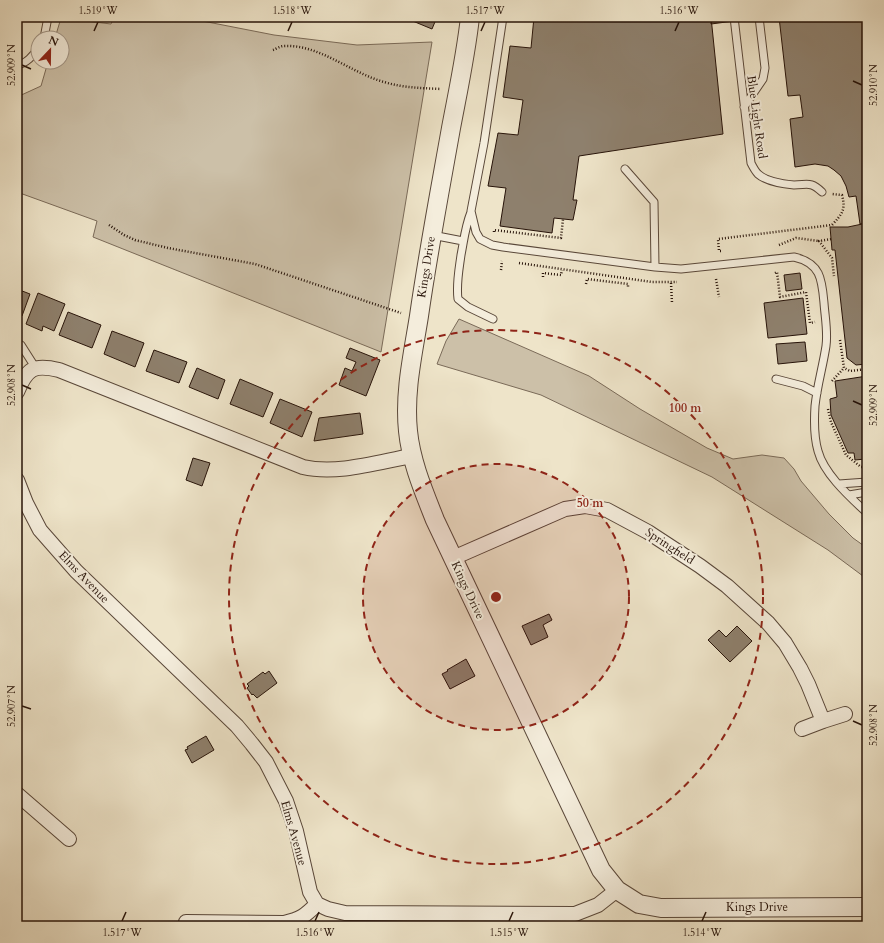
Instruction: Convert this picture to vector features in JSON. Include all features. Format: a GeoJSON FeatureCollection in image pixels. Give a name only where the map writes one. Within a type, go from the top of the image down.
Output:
{"type":"FeatureCollection","features":[{"type":"Feature","properties":{"kind":"street","name":"Kings Drive"},"geometry":{"type":"LineString","coordinates":[[470,17],[418,319],[408,397],[408,430],[412,456],[435,520],[601,870],[617,890],[639,904],[661,908],[867,907]]}},
{"type":"Feature","properties":{"kind":"street"},"geometry":{"type":"LineString","coordinates":[[17,392],[22,380],[29,371],[35,367],[42,366],[60,370],[289,462],[315,470],[337,469],[412,456]]}},
{"type":"Feature","properties":{"kind":"street","name":"Elms Avenue"},"geometry":{"type":"LineString","coordinates":[[17,480],[26,504],[36,524],[50,542],[76,571],[237,726],[266,762],[286,801],[296,831],[310,892],[317,904]]}},
{"type":"Feature","properties":{"kind":"street","name":"Springfield"},"geometry":{"type":"LineString","coordinates":[[453,558],[565,509],[585,506],[607,510],[648,532],[700,566],[727,586],[768,623],[794,658],[808,684],[822,721]]}},
{"type":"Feature","properties":{"kind":"street"},"geometry":{"type":"LineString","coordinates":[[802,729],[845,714]]}},
{"type":"Feature","properties":{"kind":"street"},"geometry":{"type":"LineString","coordinates":[[17,794],[69,839]]}},
{"type":"Feature","properties":{"kind":"street"},"geometry":{"type":"LineString","coordinates":[[186,922],[284,923],[298,920],[307,914],[317,904],[328,909],[346,913],[575,914],[598,905],[617,890]]}},
{"type":"Feature","properties":{"kind":"lane"},"geometry":{"type":"LineString","coordinates":[[46,30],[48,17]]}},
{"type":"Feature","properties":{"kind":"lane"},"geometry":{"type":"LineString","coordinates":[[493,320],[468,307],[458,299],[457,290],[463,241],[471,211],[484,143],[503,17]]}},
{"type":"Feature","properties":{"kind":"lane","name":"Blue Light Road"},"geometry":{"type":"LineString","coordinates":[[734,17],[751,163],[758,174],[765,178],[794,185],[814,185],[822,192]]}},
{"type":"Feature","properties":{"kind":"lane"},"geometry":{"type":"LineString","coordinates":[[744,106],[762,79],[765,68],[759,17]]}},
{"type":"Feature","properties":{"kind":"lane"},"geometry":{"type":"LineString","coordinates":[[17,65],[21,65],[30,58]]}},
{"type":"Feature","properties":{"kind":"lane"},"geometry":{"type":"LineString","coordinates":[[625,169],[654,202],[655,267]]}},
{"type":"Feature","properties":{"kind":"lane"},"geometry":{"type":"LineString","coordinates":[[471,211],[477,235],[480,239],[492,245],[503,248],[681,269],[794,257],[810,263],[815,267],[821,279],[826,321],[826,344],[815,407],[815,434],[818,453],[823,464],[839,484],[867,513]]}},
{"type":"Feature","properties":{"kind":"lane"},"geometry":{"type":"LineString","coordinates":[[432,235],[463,241]]}},
{"type":"Feature","properties":{"kind":"lane"},"geometry":{"type":"LineString","coordinates":[[17,343],[21,345],[35,367]]}},
{"type":"Feature","properties":{"kind":"lane"},"geometry":{"type":"LineString","coordinates":[[776,379],[803,386],[817,393]]}},
{"type":"Feature","properties":{"kind":"lane"},"geometry":{"type":"LineString","coordinates":[[839,484],[867,482]]}},
{"type":"Feature","properties":{"kind":"lane"},"geometry":{"type":"LineString","coordinates":[[849,495],[867,492]]}},
{"type":"Feature","properties":{"kind":"path"},"geometry":{"type":"LineString","coordinates":[[272,50],[283,46],[302,47],[382,82],[408,88],[458,90]]}},
{"type":"Feature","properties":{"kind":"path"},"geometry":{"type":"LineString","coordinates":[[727,250],[719,251],[718,239],[832,225],[842,214],[844,203],[842,195],[822,192]]}},
{"type":"Feature","properties":{"kind":"path"},"geometry":{"type":"LineString","coordinates":[[492,245],[494,230],[561,238],[563,218]]}},
{"type":"Feature","properties":{"kind":"path"},"geometry":{"type":"LineString","coordinates":[[108,225],[135,240],[168,248],[255,264],[418,319]]}},
{"type":"Feature","properties":{"kind":"path"},"geometry":{"type":"LineString","coordinates":[[773,245],[781,244],[796,238],[819,241]]}},
{"type":"Feature","properties":{"kind":"path"},"geometry":{"type":"LineString","coordinates":[[501,270],[502,261]]}},
{"type":"Feature","properties":{"kind":"path"},"geometry":{"type":"LineString","coordinates":[[543,277],[543,273],[561,275],[562,270]]}},
{"type":"Feature","properties":{"kind":"path"},"geometry":{"type":"LineString","coordinates":[[607,281],[608,276]]}},
{"type":"Feature","properties":{"kind":"path"},"geometry":{"type":"LineString","coordinates":[[586,284],[587,279],[628,284],[628,288]]}},
{"type":"Feature","properties":{"kind":"path"},"geometry":{"type":"LineString","coordinates":[[716,279],[719,296]]}},
{"type":"Feature","properties":{"kind":"path"},"geometry":{"type":"LineString","coordinates":[[671,283],[672,303]]}},
{"type":"Feature","properties":{"kind":"path"},"geometry":{"type":"LineString","coordinates":[[840,336],[844,368]]}},
{"type":"Feature","properties":{"kind":"path"},"geometry":{"type":"LineString","coordinates":[[844,368],[850,371],[867,369]]}},
{"type":"Feature","properties":{"kind":"path"},"geometry":{"type":"LineString","coordinates":[[831,382],[844,368]]}},
{"type":"Feature","properties":{"kind":"path"},"geometry":{"type":"LineString","coordinates":[[828,403],[831,422],[846,455],[861,467],[867,467]]}},
{"type":"Feature","properties":{"kind":"shaded area"},"geometry":{"type":"Polygon","coordinates":[[[114,17],[182,17],[274,35],[357,45],[432,42],[381,352],[93,237],[97,221],[17,192],[17,97],[41,86],[46,70],[70,70],[70,30],[57,30],[61,18],[111,24],[114,17]]]}},
{"type":"Feature","properties":{"kind":"shaded area"},"geometry":{"type":"Polygon","coordinates":[[[459,319],[589,376],[640,409],[707,448],[733,459],[762,455],[784,458],[829,514],[853,538],[867,548],[867,579],[828,550],[712,477],[541,395],[437,364],[446,341],[459,319]]]}},
{"type":"Feature","properties":{"kind":"building"},"geometry":{"type":"Polygon","coordinates":[[[324,17],[357,17],[357,19],[324,19],[324,17]]]}},
{"type":"Feature","properties":{"kind":"building"},"geometry":{"type":"Polygon","coordinates":[[[403,17],[437,17],[432,29],[403,17]]]}},
{"type":"Feature","properties":{"kind":"building"},"geometry":{"type":"Polygon","coordinates":[[[534,17],[711,17],[723,134],[579,156],[573,200],[577,200],[573,220],[554,218],[552,233],[500,226],[506,188],[488,186],[498,133],[518,135],[523,100],[503,97],[510,46],[531,48],[534,17]]]}},
{"type":"Feature","properties":{"kind":"building"},"geometry":{"type":"Polygon","coordinates":[[[711,17],[764,17],[711,24],[711,17]]]}},
{"type":"Feature","properties":{"kind":"building"},"geometry":{"type":"Polygon","coordinates":[[[779,17],[867,17],[867,223],[860,224],[856,196],[849,197],[841,176],[834,170],[828,166],[815,164],[795,167],[790,119],[803,117],[800,95],[788,96],[779,17]]]}},
{"type":"Feature","properties":{"kind":"building"},"geometry":{"type":"Polygon","coordinates":[[[867,223],[867,364],[856,365],[847,358],[835,250],[832,250],[830,227],[848,227],[867,223]]]}},
{"type":"Feature","properties":{"kind":"building"},"geometry":{"type":"Polygon","coordinates":[[[800,273],[802,289],[786,291],[784,275],[800,273]]]}},
{"type":"Feature","properties":{"kind":"building"},"geometry":{"type":"Polygon","coordinates":[[[17,289],[30,294],[22,316],[17,314],[17,289]]]}},
{"type":"Feature","properties":{"kind":"building"},"geometry":{"type":"Polygon","coordinates":[[[38,293],[65,304],[54,331],[43,326],[42,331],[26,324],[38,293]]]}},
{"type":"Feature","properties":{"kind":"building"},"geometry":{"type":"Polygon","coordinates":[[[803,298],[807,334],[768,338],[764,303],[803,298]]]}},
{"type":"Feature","properties":{"kind":"building"},"geometry":{"type":"Polygon","coordinates":[[[68,312],[101,325],[92,348],[59,335],[68,312]]]}},
{"type":"Feature","properties":{"kind":"building"},"geometry":{"type":"Polygon","coordinates":[[[112,331],[144,343],[135,367],[104,354],[112,331]]]}},
{"type":"Feature","properties":{"kind":"building"},"geometry":{"type":"Polygon","coordinates":[[[805,342],[807,361],[778,364],[776,344],[805,342]]]}},
{"type":"Feature","properties":{"kind":"building"},"geometry":{"type":"Polygon","coordinates":[[[350,348],[380,360],[366,396],[339,385],[345,368],[352,371],[356,362],[346,358],[350,348]]]}},
{"type":"Feature","properties":{"kind":"building"},"geometry":{"type":"Polygon","coordinates":[[[154,350],[187,362],[179,383],[146,371],[154,350]]]}},
{"type":"Feature","properties":{"kind":"building"},"geometry":{"type":"Polygon","coordinates":[[[197,368],[225,380],[218,399],[189,387],[197,368]]]}},
{"type":"Feature","properties":{"kind":"building"},"geometry":{"type":"Polygon","coordinates":[[[867,376],[866,464],[865,459],[855,460],[854,453],[848,453],[831,415],[830,399],[837,397],[835,381],[867,376]]]}},
{"type":"Feature","properties":{"kind":"building"},"geometry":{"type":"Polygon","coordinates":[[[240,379],[273,393],[263,417],[230,404],[240,379]]]}},
{"type":"Feature","properties":{"kind":"building"},"geometry":{"type":"Polygon","coordinates":[[[280,399],[312,412],[302,437],[270,423],[280,399]]]}},
{"type":"Feature","properties":{"kind":"building"},"geometry":{"type":"Polygon","coordinates":[[[360,413],[363,434],[314,441],[319,418],[360,413]]]}},
{"type":"Feature","properties":{"kind":"building"},"geometry":{"type":"Polygon","coordinates":[[[193,458],[210,463],[202,486],[186,480],[193,458]]]}},
{"type":"Feature","properties":{"kind":"building"},"geometry":{"type":"Polygon","coordinates":[[[549,614],[552,620],[543,625],[548,637],[531,645],[522,626],[549,614]]]}},
{"type":"Feature","properties":{"kind":"building"},"geometry":{"type":"Polygon","coordinates":[[[737,626],[752,641],[730,662],[708,640],[719,630],[726,637],[737,626]]]}},
{"type":"Feature","properties":{"kind":"building"},"geometry":{"type":"Polygon","coordinates":[[[466,659],[475,676],[450,689],[442,674],[466,659]]]}},
{"type":"Feature","properties":{"kind":"building"},"geometry":{"type":"Polygon","coordinates":[[[269,671],[277,683],[257,698],[253,694],[252,695],[247,688],[249,686],[247,684],[263,672],[265,674],[269,671]]]}},
{"type":"Feature","properties":{"kind":"building"},"geometry":{"type":"Polygon","coordinates":[[[206,736],[214,750],[192,763],[185,750],[188,749],[187,747],[206,736]]]}}]}
